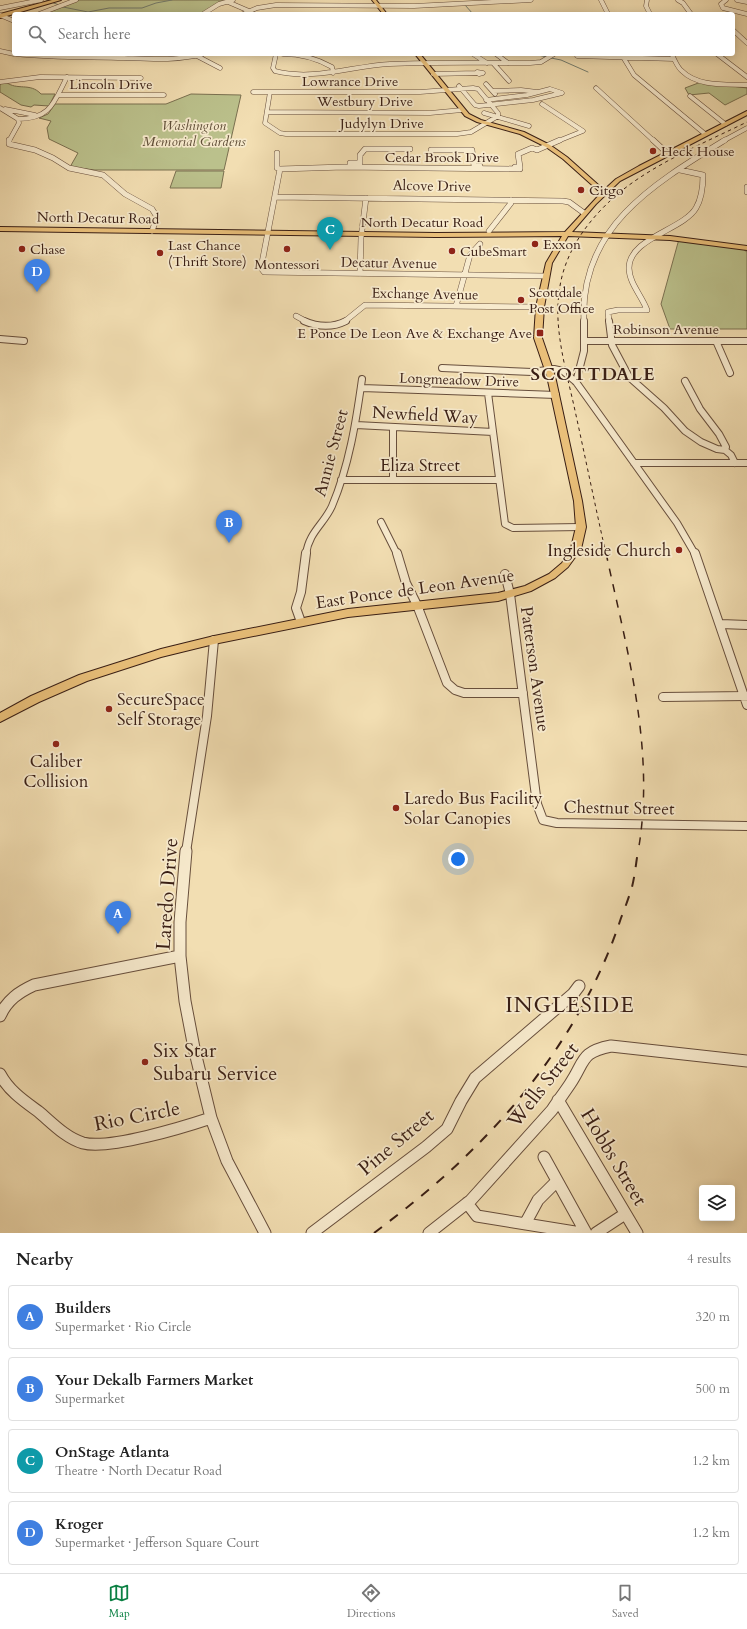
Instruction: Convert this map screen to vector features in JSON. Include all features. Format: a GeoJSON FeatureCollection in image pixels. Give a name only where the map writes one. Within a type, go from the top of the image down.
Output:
{"type":"FeatureCollection","features":[{"type":"Feature","properties":{"kind":"highway"},"geometry":{"type":"LineString","coordinates":[[20,12],[44,3],[62,1]]}},
{"type":"Feature","properties":{"kind":"highway"},"geometry":{"type":"LineString","coordinates":[[1,16],[12,14]]}},
{"type":"Feature","properties":{"kind":"main road"},"geometry":{"type":"LineString","coordinates":[[374,0],[383,12]]}},
{"type":"Feature","properties":{"kind":"main road"},"geometry":{"type":"LineString","coordinates":[[419,56],[462,110],[472,118],[522,133],[548,146],[565,158],[604,193]]}},
{"type":"Feature","properties":{"kind":"main road","name":"East Ponce de Leon Avenue"},"geometry":{"type":"LineString","coordinates":[[0,718],[35,699],[83,678],[123,664],[214,640],[348,613],[485,599],[510,594],[528,589],[544,582],[565,565],[576,549],[581,528],[578,501],[556,396],[549,369],[541,352],[538,338],[540,307],[549,263],[566,235],[584,213],[604,193],[626,175],[747,113]]}},
{"type":"Feature","properties":{"kind":"main road","name":"North Decatur Road"},"geometry":{"type":"LineString","coordinates":[[0,229],[657,236],[747,248]]}},
{"type":"Feature","properties":{"kind":"street"},"geometry":{"type":"LineString","coordinates":[[44,12],[54,8],[62,1],[76,0]]}},
{"type":"Feature","properties":{"kind":"street"},"geometry":{"type":"LineString","coordinates":[[206,12],[219,4],[233,0]]}},
{"type":"Feature","properties":{"kind":"street"},"geometry":{"type":"LineString","coordinates":[[432,0],[434,5]]}},
{"type":"Feature","properties":{"kind":"street"},"geometry":{"type":"LineString","coordinates":[[228,2],[249,11],[276,5],[434,5],[531,0]]}},
{"type":"Feature","properties":{"kind":"street"},"geometry":{"type":"LineString","coordinates":[[601,0],[607,12]]}},
{"type":"Feature","properties":{"kind":"street"},"geometry":{"type":"LineString","coordinates":[[647,0],[646,6],[649,12]]}},
{"type":"Feature","properties":{"kind":"street"},"geometry":{"type":"LineString","coordinates":[[678,0],[683,3],[690,12]]}},
{"type":"Feature","properties":{"kind":"street"},"geometry":{"type":"LineString","coordinates":[[726,0],[721,4],[723,8],[747,14]]}},
{"type":"Feature","properties":{"kind":"street"},"geometry":{"type":"LineString","coordinates":[[737,0],[747,2]]}},
{"type":"Feature","properties":{"kind":"street"},"geometry":{"type":"LineString","coordinates":[[0,8],[34,2],[44,3]]}},
{"type":"Feature","properties":{"kind":"street"},"geometry":{"type":"LineString","coordinates":[[1,16],[12,20]]}},
{"type":"Feature","properties":{"kind":"street"},"geometry":{"type":"LineString","coordinates":[[735,32],[747,42]]}},
{"type":"Feature","properties":{"kind":"street"},"geometry":{"type":"LineString","coordinates":[[0,51],[12,53]]}},
{"type":"Feature","properties":{"kind":"street"},"geometry":{"type":"LineString","coordinates":[[40,56],[174,59],[197,56],[220,68]]}},
{"type":"Feature","properties":{"kind":"street"},"geometry":{"type":"LineString","coordinates":[[276,56],[273,68],[278,72],[334,73],[379,64],[541,62],[551,56]]}},
{"type":"Feature","properties":{"kind":"street"},"geometry":{"type":"LineString","coordinates":[[309,56],[332,67],[334,73]]}},
{"type":"Feature","properties":{"kind":"street"},"geometry":{"type":"LineString","coordinates":[[477,56],[487,63]]}},
{"type":"Feature","properties":{"kind":"street"},"geometry":{"type":"LineString","coordinates":[[499,56],[508,63]]}},
{"type":"Feature","properties":{"kind":"street"},"geometry":{"type":"LineString","coordinates":[[577,56],[674,59]]}},
{"type":"Feature","properties":{"kind":"street"},"geometry":{"type":"LineString","coordinates":[[673,56],[684,74],[698,80],[747,85]]}},
{"type":"Feature","properties":{"kind":"street"},"geometry":{"type":"LineString","coordinates":[[721,56],[747,77]]}},
{"type":"Feature","properties":{"kind":"street"},"geometry":{"type":"LineString","coordinates":[[623,57],[634,75],[705,134]]}},
{"type":"Feature","properties":{"kind":"street"},"geometry":{"type":"LineString","coordinates":[[493,63],[510,81]]}},
{"type":"Feature","properties":{"kind":"street"},"geometry":{"type":"LineString","coordinates":[[433,74],[476,73]]}},
{"type":"Feature","properties":{"kind":"street"},"geometry":{"type":"LineString","coordinates":[[0,108],[18,119],[40,116],[51,108],[67,77]]}},
{"type":"Feature","properties":{"kind":"street"},"geometry":{"type":"LineString","coordinates":[[0,82],[25,78],[141,78]]}},
{"type":"Feature","properties":{"kind":"street"},"geometry":{"type":"LineString","coordinates":[[458,84],[475,105],[490,105],[533,100],[562,94],[556,90],[550,89],[486,100],[490,105],[498,113],[496,117]]}},
{"type":"Feature","properties":{"kind":"street"},"geometry":{"type":"LineString","coordinates":[[486,84],[499,98]]}},
{"type":"Feature","properties":{"kind":"street","name":"Lowrance Drive"},"geometry":{"type":"LineString","coordinates":[[253,92],[420,92],[474,88],[478,89],[486,100]]}},
{"type":"Feature","properties":{"kind":"street"},"geometry":{"type":"LineString","coordinates":[[596,88],[667,153]]}},
{"type":"Feature","properties":{"kind":"street"},"geometry":{"type":"LineString","coordinates":[[493,91],[526,89],[538,92]]}},
{"type":"Feature","properties":{"kind":"street"},"geometry":{"type":"LineString","coordinates":[[267,112],[270,92]]}},
{"type":"Feature","properties":{"kind":"street","name":"Lincoln Drive"},"geometry":{"type":"LineString","coordinates":[[58,95],[164,95]]}},
{"type":"Feature","properties":{"kind":"street"},"geometry":{"type":"LineString","coordinates":[[690,96],[725,124]]}},
{"type":"Feature","properties":{"kind":"street"},"geometry":{"type":"LineString","coordinates":[[542,104],[583,131],[548,146]]}},
{"type":"Feature","properties":{"kind":"street"},"geometry":{"type":"LineString","coordinates":[[0,108],[40,116]]}},
{"type":"Feature","properties":{"kind":"street","name":"Westbury Drive"},"geometry":{"type":"LineString","coordinates":[[267,112],[430,112],[462,110]]}},
{"type":"Feature","properties":{"kind":"street","name":"Judylyn Drive"},"geometry":{"type":"LineString","coordinates":[[267,112],[265,123],[286,134],[457,134],[471,132],[496,117]]}},
{"type":"Feature","properties":{"kind":"street"},"geometry":{"type":"LineString","coordinates":[[484,113],[529,126]]}},
{"type":"Feature","properties":{"kind":"street"},"geometry":{"type":"LineString","coordinates":[[509,120],[516,115]]}},
{"type":"Feature","properties":{"kind":"street"},"geometry":{"type":"LineString","coordinates":[[18,119],[19,125],[9,141],[9,144],[35,150],[53,158],[69,168],[103,175],[125,194],[152,209],[156,217],[152,231]]}},
{"type":"Feature","properties":{"kind":"street"},"geometry":{"type":"LineString","coordinates":[[576,382],[585,341],[583,311],[586,283],[590,269],[606,235],[634,203],[718,144],[747,128]]}},
{"type":"Feature","properties":{"kind":"street","name":"Cedar Brook Drive"},"geometry":{"type":"LineString","coordinates":[[280,168],[360,166],[520,169],[518,154],[532,148],[537,150],[548,146]]}},
{"type":"Feature","properties":{"kind":"street","name":"Cedar Brook Drive"},"geometry":{"type":"LineString","coordinates":[[360,166],[360,155],[365,149],[410,150]]}},
{"type":"Feature","properties":{"kind":"street","name":"Cedar Brook Drive"},"geometry":{"type":"LineString","coordinates":[[431,150],[472,150],[474,167]]}},
{"type":"Feature","properties":{"kind":"street"},"geometry":{"type":"LineString","coordinates":[[268,232],[276,197],[280,168],[277,168],[277,153]]}},
{"type":"Feature","properties":{"kind":"street","name":"Cedar Brook Drive"},"geometry":{"type":"LineString","coordinates":[[291,163],[360,166]]}},
{"type":"Feature","properties":{"kind":"street"},"geometry":{"type":"LineString","coordinates":[[680,170],[703,175],[698,205],[688,216],[640,248],[629,261],[629,268],[632,278],[647,310],[608,312],[611,341],[630,378],[664,408],[685,431],[701,442],[717,449],[725,450],[731,455],[735,463]]}},
{"type":"Feature","properties":{"kind":"street"},"geometry":{"type":"LineString","coordinates":[[747,187],[747,192]]}},
{"type":"Feature","properties":{"kind":"street","name":"Alcove Drive"},"geometry":{"type":"LineString","coordinates":[[276,197],[567,201],[584,213]]}},
{"type":"Feature","properties":{"kind":"street"},"geometry":{"type":"LineString","coordinates":[[360,274],[366,198]]}},
{"type":"Feature","properties":{"kind":"street"},"geometry":{"type":"LineString","coordinates":[[489,230],[511,203],[511,200]]}},
{"type":"Feature","properties":{"kind":"street","name":"Decatur Avenue"},"geometry":{"type":"LineString","coordinates":[[268,232],[261,270],[264,272],[546,276]]}},
{"type":"Feature","properties":{"kind":"street"},"geometry":{"type":"LineString","coordinates":[[456,306],[470,255],[480,244]]}},
{"type":"Feature","properties":{"kind":"street","name":"Exchange Avenue"},"geometry":{"type":"LineString","coordinates":[[296,316],[300,320],[309,323],[329,326],[340,325],[365,305],[540,307]]}},
{"type":"Feature","properties":{"kind":"street"},"geometry":{"type":"LineString","coordinates":[[0,339],[24,341]]}},
{"type":"Feature","properties":{"kind":"street","name":"Robinson Avenue"},"geometry":{"type":"LineString","coordinates":[[585,341],[747,341]]}},
{"type":"Feature","properties":{"kind":"street"},"geometry":{"type":"LineString","coordinates":[[716,341],[730,373]]}},
{"type":"Feature","properties":{"kind":"street"},"geometry":{"type":"LineString","coordinates":[[442,368],[532,372],[549,369],[564,371],[576,382],[692,547],[721,624],[746,696],[747,705]]}},
{"type":"Feature","properties":{"kind":"street","name":"Annie Street"},"geometry":{"type":"LineString","coordinates":[[301,622],[296,608],[307,546],[316,528],[331,508],[342,480],[356,425],[362,388],[362,378]]}},
{"type":"Feature","properties":{"kind":"street"},"geometry":{"type":"LineString","coordinates":[[685,381],[700,409],[719,434],[726,447],[725,450]]}},
{"type":"Feature","properties":{"kind":"street","name":"Longmeadow Drive"},"geometry":{"type":"LineString","coordinates":[[362,388],[556,396]]}},
{"type":"Feature","properties":{"kind":"street"},"geometry":{"type":"LineString","coordinates":[[488,393],[505,524],[510,527],[581,528]]}},
{"type":"Feature","properties":{"kind":"street","name":"Newfield Way"},"geometry":{"type":"LineString","coordinates":[[356,425],[493,432]]}},
{"type":"Feature","properties":{"kind":"street"},"geometry":{"type":"LineString","coordinates":[[392,428],[393,480]]}},
{"type":"Feature","properties":{"kind":"street"},"geometry":{"type":"LineString","coordinates":[[634,463],[747,463]]}},
{"type":"Feature","properties":{"kind":"street","name":"Eliza Street"},"geometry":{"type":"LineString","coordinates":[[342,480],[499,480]]}},
{"type":"Feature","properties":{"kind":"street"},"geometry":{"type":"LineString","coordinates":[[381,522],[397,553],[406,583],[417,605],[447,683],[464,693],[523,693]]}},
{"type":"Feature","properties":{"kind":"street","name":"Patterson Avenue"},"geometry":{"type":"LineString","coordinates":[[505,574],[510,594],[533,768]]}},
{"type":"Feature","properties":{"kind":"street"},"geometry":{"type":"LineString","coordinates":[[721,624],[747,626]]}},
{"type":"Feature","properties":{"kind":"street","name":"Laredo Drive"},"geometry":{"type":"LineString","coordinates":[[214,640],[207,716],[184,867],[180,922],[180,956],[185,1001],[194,1048],[211,1118],[227,1161],[265,1233]]}},
{"type":"Feature","properties":{"kind":"street"},"geometry":{"type":"LineString","coordinates":[[664,698],[746,696]]}},
{"type":"Feature","properties":{"kind":"street","name":"Chestnut Street"},"geometry":{"type":"LineString","coordinates":[[533,768],[539,812],[544,820],[551,822],[747,826]]}},
{"type":"Feature","properties":{"kind":"street"},"geometry":{"type":"LineString","coordinates":[[0,1016],[7,1003],[13,997],[34,985],[180,956]]}},
{"type":"Feature","properties":{"kind":"street","name":"Pine Street"},"geometry":{"type":"LineString","coordinates":[[312,1233],[426,1147],[447,1129],[461,1101],[475,1078],[499,1059],[573,994],[580,986]]}},
{"type":"Feature","properties":{"kind":"street","name":"Wells Street"},"geometry":{"type":"LineString","coordinates":[[429,1233],[467,1203],[529,1136],[552,1110],[570,1085],[584,1059],[596,1049],[611,1046],[747,1061]]}},
{"type":"Feature","properties":{"kind":"street","name":"Rio Circle"},"geometry":{"type":"LineString","coordinates":[[0,1074],[6,1084],[19,1097],[77,1140],[92,1145],[110,1143],[185,1127],[211,1118]]}},
{"type":"Feature","properties":{"kind":"street","name":"Hobbs Street"},"geometry":{"type":"LineString","coordinates":[[558,1100],[637,1233]]}},
{"type":"Feature","properties":{"kind":"street"},"geometry":{"type":"LineString","coordinates":[[544,1157],[586,1233]]}},
{"type":"Feature","properties":{"kind":"street"},"geometry":{"type":"LineString","coordinates":[[525,1224],[538,1200],[557,1180]]}},
{"type":"Feature","properties":{"kind":"street"},"geometry":{"type":"LineString","coordinates":[[467,1203],[477,1216],[582,1233]]}},
{"type":"Feature","properties":{"kind":"street"},"geometry":{"type":"LineString","coordinates":[[596,1233],[625,1214]]}},
{"type":"Feature","properties":{"kind":"green space"},"geometry":{"type":"Polygon","coordinates":[[[79,0],[233,0],[218,5],[206,12],[48,12],[79,0]]]}},
{"type":"Feature","properties":{"kind":"green space"},"geometry":{"type":"Polygon","coordinates":[[[6,82],[10,85],[32,88],[41,94],[55,94],[49,106],[34,105],[31,107],[21,105],[0,92],[0,84],[6,82]]]}},
{"type":"Feature","properties":{"kind":"green space"},"geometry":{"type":"Polygon","coordinates":[[[701,82],[747,88],[747,94],[725,105],[709,93],[689,95],[685,88],[701,82]]]}},
{"type":"Feature","properties":{"kind":"green space","name":"Washington Memorial Gardens"},"geometry":{"type":"Polygon","coordinates":[[[191,94],[241,95],[224,170],[95,170],[70,167],[78,153],[49,139],[47,128],[51,121],[39,118],[48,114],[55,104],[166,104],[191,94]]]}},
{"type":"Feature","properties":{"kind":"green space"},"geometry":{"type":"Polygon","coordinates":[[[176,171],[224,171],[221,188],[170,188],[176,171]]]}},
{"type":"Feature","properties":{"kind":"green space"},"geometry":{"type":"Polygon","coordinates":[[[679,239],[743,249],[747,252],[747,329],[670,329],[661,304],[679,239]]]}},
{"type":"Feature","properties":{"kind":"waterway"},"geometry":{"type":"LineString","coordinates":[[46,0],[59,5]]}},
{"type":"Feature","properties":{"kind":"waterway"},"geometry":{"type":"LineString","coordinates":[[63,7],[88,12],[109,8],[142,8],[156,3],[172,0]]}},
{"type":"Feature","properties":{"kind":"waterway"},"geometry":{"type":"LineString","coordinates":[[465,5],[471,12]]}},
{"type":"Feature","properties":{"kind":"waterway"},"geometry":{"type":"LineString","coordinates":[[542,56],[547,57]]}},
{"type":"Feature","properties":{"kind":"waterway"},"geometry":{"type":"LineString","coordinates":[[551,58],[561,60],[588,72]]}},
{"type":"Feature","properties":{"kind":"railway"},"geometry":{"type":"LineString","coordinates":[[606,554],[559,336],[559,293],[565,266],[576,242],[592,220],[625,188],[676,156],[747,122]]}},
{"type":"Feature","properties":{"kind":"railway"},"geometry":{"type":"LineString","coordinates":[[606,553],[637,701],[644,776],[643,814],[638,852]]}},
{"type":"Feature","properties":{"kind":"railway"},"geometry":{"type":"LineString","coordinates":[[374,1233],[447,1174],[469,1153],[494,1128],[539,1074],[578,1014],[609,951],[632,887],[638,851]]}},
{"type":"Feature","properties":{"kind":"place","name":"Heck House"},"geometry":{"type":"Point","coordinates":[653,151]}},
{"type":"Feature","properties":{"kind":"place","name":"Citgo"},"geometry":{"type":"Point","coordinates":[581,190]}},
{"type":"Feature","properties":{"kind":"place","name":"Exxon"},"geometry":{"type":"Point","coordinates":[535,244]}},
{"type":"Feature","properties":{"kind":"place","name":"Chase"},"geometry":{"type":"Point","coordinates":[22,249]}},
{"type":"Feature","properties":{"kind":"place","name":"Montessori"},"geometry":{"type":"Point","coordinates":[287,249]}},
{"type":"Feature","properties":{"kind":"place","name":"OnStage Atlanta"},"geometry":{"type":"Point","coordinates":[330,250]}},
{"type":"Feature","properties":{"kind":"place","name":"CubeSmart"},"geometry":{"type":"Point","coordinates":[452,251]}},
{"type":"Feature","properties":{"kind":"place","name":"Last Chance (Thrift Store)"},"geometry":{"type":"Point","coordinates":[160,253]}},
{"type":"Feature","properties":{"kind":"place","name":"Kroger"},"geometry":{"type":"Point","coordinates":[37,292]}},
{"type":"Feature","properties":{"kind":"place","name":"Scottdale Post Office"},"geometry":{"type":"Point","coordinates":[521,300]}},
{"type":"Feature","properties":{"kind":"place","name":"E Ponce De Leon Ave & Exchange Ave"},"geometry":{"type":"Point","coordinates":[540,333]}},
{"type":"Feature","properties":{"kind":"place","name":"Your Dekalb Farmers Market"},"geometry":{"type":"Point","coordinates":[229,543]}},
{"type":"Feature","properties":{"kind":"place","name":"Ingleside Church"},"geometry":{"type":"Point","coordinates":[679,550]}},
{"type":"Feature","properties":{"kind":"place","name":"SecureSpace Self Storage"},"geometry":{"type":"Point","coordinates":[109,709]}},
{"type":"Feature","properties":{"kind":"place","name":"Caliber Collision"},"geometry":{"type":"Point","coordinates":[56,744]}},
{"type":"Feature","properties":{"kind":"place","name":"Laredo Bus Facility Solar Canopies"},"geometry":{"type":"Point","coordinates":[396,808]}},
{"type":"Feature","properties":{"kind":"place","name":"Builders"},"geometry":{"type":"Point","coordinates":[118,934]}},
{"type":"Feature","properties":{"kind":"place","name":"Six Star Subaru Service"},"geometry":{"type":"Point","coordinates":[145,1062]}},
{"type":"Feature","properties":{"kind":"district","name":"SCOTTDALE"},"geometry":{"type":"Point","coordinates":[593,374]}},
{"type":"Feature","properties":{"kind":"district","name":"INGLESIDE"},"geometry":{"type":"Point","coordinates":[570,1005]}}]}
